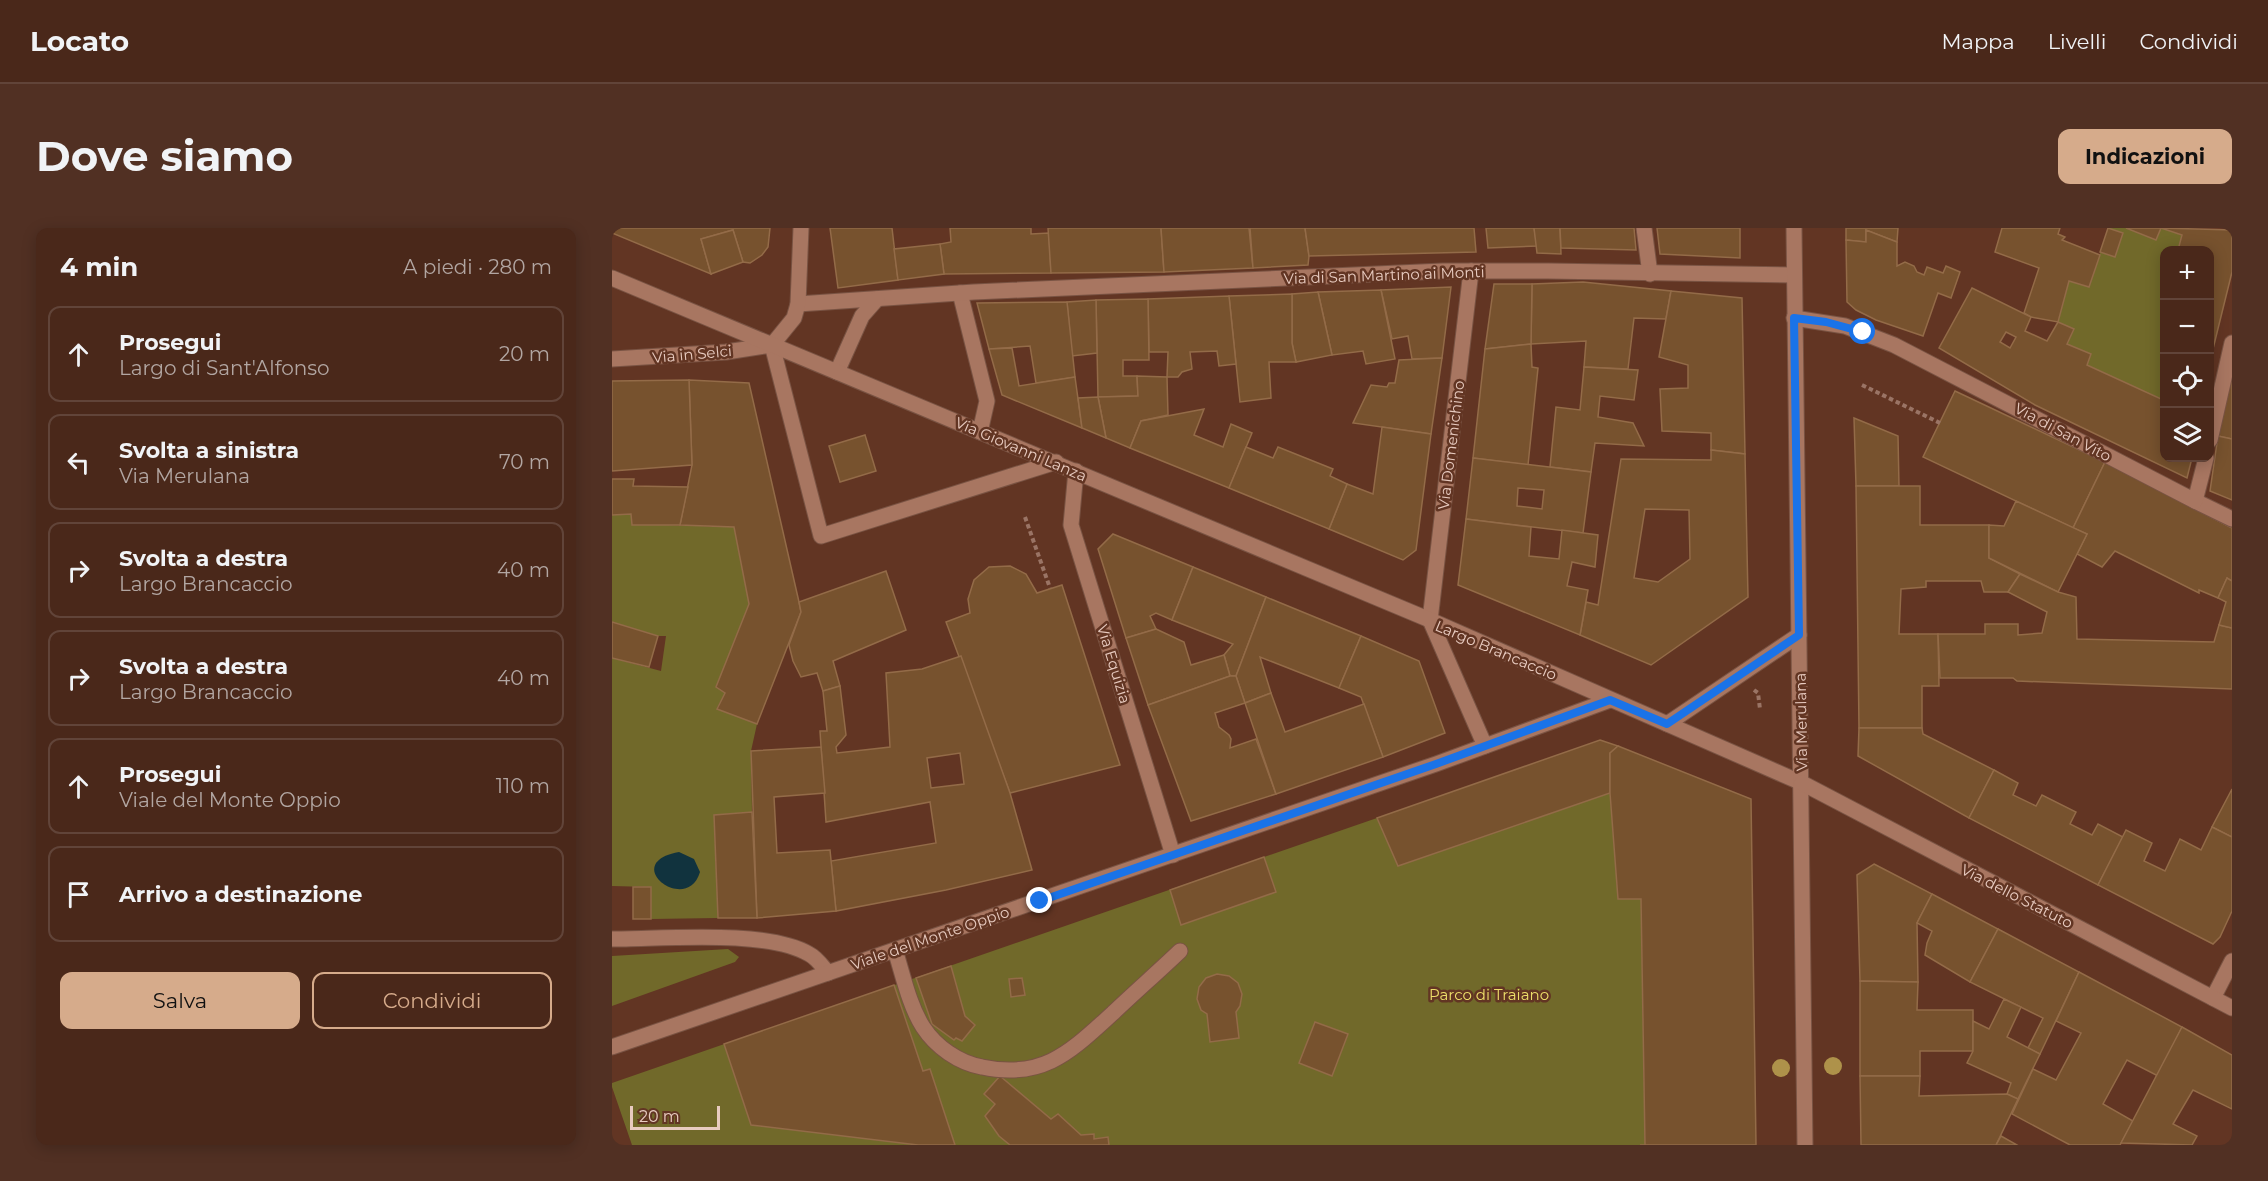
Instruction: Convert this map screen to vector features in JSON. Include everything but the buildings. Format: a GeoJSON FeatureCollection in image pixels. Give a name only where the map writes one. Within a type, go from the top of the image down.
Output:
{"type":"FeatureCollection","features":[{"type":"Feature","properties":{"kind":"street"},"geometry":{"type":"LineString","coordinates":[[801,228],[798,304],[794,318],[772,345],[821,536],[1056,462]]}},
{"type":"Feature","properties":{"kind":"street"},"geometry":{"type":"LineString","coordinates":[[1644,228],[1650,274]]}},
{"type":"Feature","properties":{"kind":"street","name":"Via Merulana"},"geometry":{"type":"LineString","coordinates":[[1794,228],[1805,1145]]}},
{"type":"Feature","properties":{"kind":"street","name":"Via di San Martino ai Monti"},"geometry":{"type":"LineString","coordinates":[[798,304],[967,292],[1471,271],[1794,275]]}},
{"type":"Feature","properties":{"kind":"street","name":"Via Domenichino"},"geometry":{"type":"LineString","coordinates":[[1430,620],[1471,271]]}},
{"type":"Feature","properties":{"kind":"street","name":"Via Giovanni Lanza"},"geometry":{"type":"LineString","coordinates":[[612,278],[1430,620]]}},
{"type":"Feature","properties":{"kind":"street"},"geometry":{"type":"LineString","coordinates":[[967,292],[987,401],[980,432]]}},
{"type":"Feature","properties":{"kind":"street"},"geometry":{"type":"LineString","coordinates":[[837,372],[862,316],[877,299]]}},
{"type":"Feature","properties":{"kind":"street","name":"Via di San Vito"},"geometry":{"type":"LineString","coordinates":[[1794,318],[1845,326],[1894,345],[2232,519]]}},
{"type":"Feature","properties":{"kind":"street"},"geometry":{"type":"LineString","coordinates":[[2214,422],[2232,343]]}},
{"type":"Feature","properties":{"kind":"street","name":"Via in Selci"},"geometry":{"type":"LineString","coordinates":[[612,359],[726,352],[772,345]]}},
{"type":"Feature","properties":{"kind":"street"},"geometry":{"type":"LineString","coordinates":[[2195,501],[2204,462]]}},
{"type":"Feature","properties":{"kind":"street","name":"Via Equizia"},"geometry":{"type":"LineString","coordinates":[[1076,471],[1071,525],[1173,855]]}},
{"type":"Feature","properties":{"kind":"street","name":"Largo Brancaccio"},"geometry":{"type":"LineString","coordinates":[[1430,620],[1802,783]]}},
{"type":"Feature","properties":{"kind":"street","name":"Largo Brancaccio"},"geometry":{"type":"LineString","coordinates":[[1430,620],[1485,746]]}},
{"type":"Feature","properties":{"kind":"street"},"geometry":{"type":"LineString","coordinates":[[1667,724],[1799,635]]}},
{"type":"Feature","properties":{"kind":"street"},"geometry":{"type":"LineString","coordinates":[[1485,746],[1610,700]]}},
{"type":"Feature","properties":{"kind":"street","name":"Viale del Monte Oppio"},"geometry":{"type":"LineString","coordinates":[[612,1047],[1485,746]]}},
{"type":"Feature","properties":{"kind":"street","name":"Via dello Statuto"},"geometry":{"type":"LineString","coordinates":[[1802,783],[2232,1008]]}},
{"type":"Feature","properties":{"kind":"street"},"geometry":{"type":"LineString","coordinates":[[612,939],[733,938],[771,942],[810,954],[828,973]]}},
{"type":"Feature","properties":{"kind":"street"},"geometry":{"type":"LineString","coordinates":[[895,950],[914,1009],[930,1036],[953,1056],[964,1062],[1000,1070],[1038,1066],[1073,1049],[1180,951]]}},
{"type":"Feature","properties":{"kind":"street"},"geometry":{"type":"LineString","coordinates":[[2212,998],[2232,961]]}},
{"type":"Feature","properties":{"kind":"path"},"geometry":{"type":"LineString","coordinates":[[1862,385],[1940,423]]}},
{"type":"Feature","properties":{"kind":"path"},"geometry":{"type":"LineString","coordinates":[[1025,517],[1050,588]]}},
{"type":"Feature","properties":{"kind":"path"},"geometry":{"type":"LineString","coordinates":[[1754,689],[1758,693],[1760,709]]}},
{"type":"Feature","properties":{"kind":"green space"},"geometry":{"type":"Polygon","coordinates":[[[2108,228],[2126,228],[2156,240],[2161,228],[2182,235],[2179,246],[2160,246],[2160,399],[2087,365],[2091,354],[2067,344],[2074,329],[2058,322],[2069,281],[2100,255],[2100,252],[2115,256],[2123,233],[2108,228]]]}},
{"type":"Feature","properties":{"kind":"green space"},"geometry":{"type":"Polygon","coordinates":[[[631,514],[632,524],[734,527],[749,604],[716,687],[725,693],[717,708],[757,724],[751,751],[752,812],[714,815],[718,918],[651,919],[650,887],[612,886],[612,658],[661,671],[666,636],[658,636],[612,622],[612,515],[631,514]]]}},
{"type":"Feature","properties":{"kind":"green space","name":"Parco di Traiano"},"geometry":{"type":"Polygon","coordinates":[[[1610,793],[1618,899],[1641,899],[1645,1145],[632,1145],[612,1087],[612,1083],[1377,818],[1398,865],[1610,793]]]}},
{"type":"Feature","properties":{"kind":"green space"},"geometry":{"type":"Polygon","coordinates":[[[728,949],[739,957],[735,962],[612,1006],[612,956],[728,949]]]}},
{"type":"Feature","properties":{"kind":"water"},"geometry":{"type":"Polygon","coordinates":[[[679,852],[694,859],[700,872],[693,884],[683,889],[672,888],[662,883],[655,875],[655,866],[662,858],[679,852]]]}},
{"type":"Feature","properties":{"kind":"route"},"geometry":{"type":"LineString","coordinates":[[1040,901],[1436,764],[1610,700],[1667,724],[1799,635],[1794,318],[1826,322],[1863,332]]}}]}
